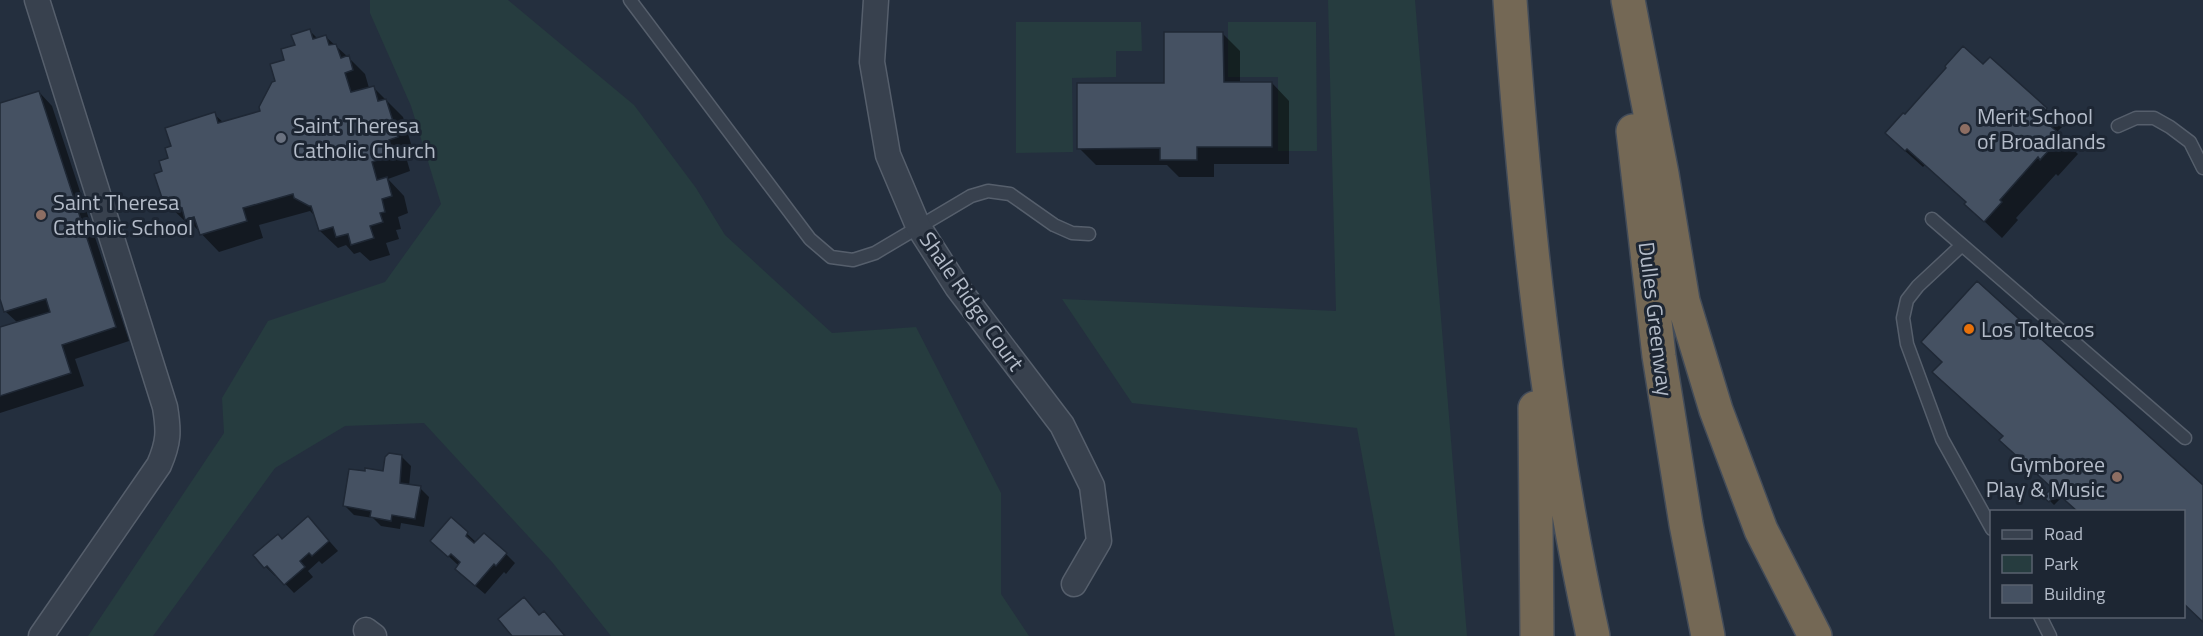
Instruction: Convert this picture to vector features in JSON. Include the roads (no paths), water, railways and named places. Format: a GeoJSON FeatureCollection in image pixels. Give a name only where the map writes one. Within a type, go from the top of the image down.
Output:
{"type":"FeatureCollection","features":[{"type":"Feature","properties":{"kind":"highway"},"geometry":{"type":"LineString","coordinates":[[1510,0],[1521,152],[1533,271],[1558,450],[1593,636]]}},
{"type":"Feature","properties":{"kind":"highway"},"geometry":{"type":"LineString","coordinates":[[1626,0],[1662,174],[1683,301],[1716,410],[1761,530],[1815,636]]}},
{"type":"Feature","properties":{"kind":"highway","name":"Dulles Greenway"},"geometry":{"type":"LineString","coordinates":[[1626,0],[1631,116],[1659,356],[1686,524],[1708,636]]}},
{"type":"Feature","properties":{"kind":"highway"},"geometry":{"type":"LineString","coordinates":[[1533,271],[1537,636]]}},
{"type":"Feature","properties":{"kind":"street"},"geometry":{"type":"LineString","coordinates":[[37,0],[165,407],[169,428],[167,447],[159,465],[41,636]]}},
{"type":"Feature","properties":{"kind":"street","name":"Shale Ridge Court"},"geometry":{"type":"LineString","coordinates":[[876,0],[873,62],[888,155],[918,226],[957,287],[1062,425],[1092,486],[1099,541],[1074,584]]}},
{"type":"Feature","properties":{"kind":"lane"},"geometry":{"type":"LineString","coordinates":[[630,0],[810,239],[831,257],[853,260],[875,253],[971,196],[988,191],[1010,195],[1054,225],[1072,233],[1089,234]]}},
{"type":"Feature","properties":{"kind":"lane"},"geometry":{"type":"LineString","coordinates":[[2118,126],[2136,118],[2154,118],[2190,142],[2203,168]]}},
{"type":"Feature","properties":{"kind":"lane"},"geometry":{"type":"LineString","coordinates":[[1932,219],[2185,438]]}},
{"type":"Feature","properties":{"kind":"lane"},"geometry":{"type":"LineString","coordinates":[[1962,245],[1918,286],[1907,300],[1903,318],[1907,344],[1942,439],[1990,525]]}},
{"type":"Feature","properties":{"kind":"lane"},"geometry":{"type":"LineString","coordinates":[[2041,618],[2050,636]]}},
{"type":"Feature","properties":{"kind":"place","name":"Merit School of Broadlands"},"geometry":{"type":"Point","coordinates":[1965,129]}},
{"type":"Feature","properties":{"kind":"place","name":"Saint Theresa Catholic Church"},"geometry":{"type":"Point","coordinates":[281,138]}},
{"type":"Feature","properties":{"kind":"place","name":"Saint Theresa Catholic School"},"geometry":{"type":"Point","coordinates":[41,215]}},
{"type":"Feature","properties":{"kind":"place","name":"Los Toltecos"},"geometry":{"type":"Point","coordinates":[1969,329]}},
{"type":"Feature","properties":{"kind":"place","name":"Gymboree Play & Music"},"geometry":{"type":"Point","coordinates":[2117,477]}}]}
